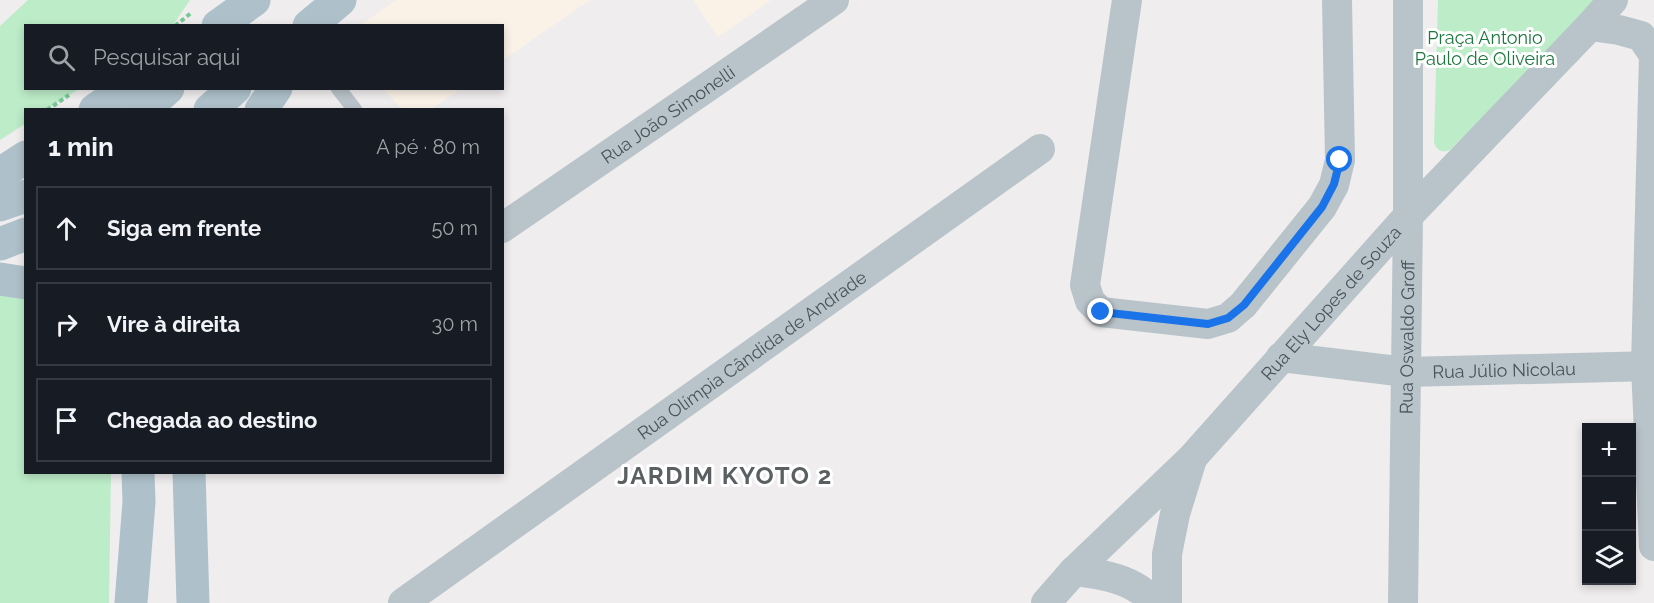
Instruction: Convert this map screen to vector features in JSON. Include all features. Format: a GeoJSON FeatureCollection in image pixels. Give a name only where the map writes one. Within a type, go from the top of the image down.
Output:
{"type":"FeatureCollection","features":[{"type":"Feature","properties":{"kind":"main road"},"geometry":{"type":"LineString","coordinates":[[83,102],[120,90]]}},
{"type":"Feature","properties":{"kind":"main road"},"geometry":{"type":"LineString","coordinates":[[145,108],[166,90]]}},
{"type":"Feature","properties":{"kind":"main road"},"geometry":{"type":"LineString","coordinates":[[212,108],[233,90]]}},
{"type":"Feature","properties":{"kind":"main road"},"geometry":{"type":"LineString","coordinates":[[262,108],[275,90]]}},
{"type":"Feature","properties":{"kind":"main road"},"geometry":{"type":"LineString","coordinates":[[0,174],[24,158]]}},
{"type":"Feature","properties":{"kind":"main road"},"geometry":{"type":"LineString","coordinates":[[0,205],[24,197]]}},
{"type":"Feature","properties":{"kind":"main road"},"geometry":{"type":"LineString","coordinates":[[0,244],[24,235]]}},
{"type":"Feature","properties":{"kind":"main road"},"geometry":{"type":"LineString","coordinates":[[0,279],[24,283]]}},
{"type":"Feature","properties":{"kind":"main road"},"geometry":{"type":"LineString","coordinates":[[189,474],[193,603]]}},
{"type":"Feature","properties":{"kind":"main road"},"geometry":{"type":"LineString","coordinates":[[131,603],[141,482]]}},
{"type":"Feature","properties":{"kind":"street","name":"Rua João Simonelli"},"geometry":{"type":"LineString","coordinates":[[504,227],[834,0]]}},
{"type":"Feature","properties":{"kind":"street"},"geometry":{"type":"LineString","coordinates":[[1127,0],[1085,285],[1090,301],[1101,312],[1208,324],[1228,318],[1244,305],[1322,207],[1334,184],[1340,160],[1337,0]]}},
{"type":"Feature","properties":{"kind":"street","name":"Rua Oswaldo Groff"},"geometry":{"type":"LineString","coordinates":[[1403,603],[1408,0]]}},
{"type":"Feature","properties":{"kind":"street","name":"Rua Ely Lopes de Souza"},"geometry":{"type":"LineString","coordinates":[[1046,603],[1074,571],[1192,458],[1408,216],[1613,0]]}},
{"type":"Feature","properties":{"kind":"street"},"geometry":{"type":"LineString","coordinates":[[1590,26],[1641,36],[1654,55],[1650,366],[1654,546]]}},
{"type":"Feature","properties":{"kind":"street","name":"Rua Olímpia Cândida de Andrade"},"geometry":{"type":"LineString","coordinates":[[403,603],[1040,149]]}},
{"type":"Feature","properties":{"kind":"street","name":"Rua Júlio Nicolau"},"geometry":{"type":"LineString","coordinates":[[1281,357],[1406,372],[1650,366]]}},
{"type":"Feature","properties":{"kind":"street"},"geometry":{"type":"LineString","coordinates":[[1167,603],[1167,554],[1175,514],[1192,458]]}},
{"type":"Feature","properties":{"kind":"street"},"geometry":{"type":"LineString","coordinates":[[1074,571],[1104,575],[1126,583],[1148,595],[1154,603]]}},
{"type":"Feature","properties":{"kind":"lane"},"geometry":{"type":"LineString","coordinates":[[340,90],[353,108]]}},
{"type":"Feature","properties":{"kind":"path"},"geometry":{"type":"LineString","coordinates":[[56,108],[83,102]]}},
{"type":"Feature","properties":{"kind":"shaded area"},"geometry":{"type":"Polygon","coordinates":[[[396,0],[590,0],[504,59],[504,24],[362,24],[396,0]]]}},
{"type":"Feature","properties":{"kind":"shaded area"},"geometry":{"type":"Polygon","coordinates":[[[693,0],[771,0],[718,37],[693,0]]]}},
{"type":"Feature","properties":{"kind":"shaded area"},"geometry":{"type":"Polygon","coordinates":[[[384,90],[460,90],[433,108],[401,108],[384,90]]]}},
{"type":"Feature","properties":{"kind":"green space"},"geometry":{"type":"Polygon","coordinates":[[[28,0],[190,0],[174,24],[24,24],[24,90],[77,90],[49,108],[24,108],[24,125],[0,140],[0,26],[28,0]]]}},
{"type":"Feature","properties":{"kind":"green space","name":"Praça Antonio Paulo de Oliveira"},"geometry":{"type":"Polygon","coordinates":[[[1438,0],[1598,0],[1450,150],[1440,151],[1434,143],[1438,0]]]}},
{"type":"Feature","properties":{"kind":"green space"},"geometry":{"type":"Polygon","coordinates":[[[0,287],[24,291],[24,474],[111,474],[109,603],[0,603],[0,287]]]}},
{"type":"Feature","properties":{"kind":"district","name":"JARDIM KYOTO 2"},"geometry":{"type":"Point","coordinates":[725,475]}},
{"type":"Feature","properties":{"kind":"route"},"geometry":{"type":"LineString","coordinates":[[1101,312],[1208,324],[1228,318],[1244,305],[1322,207],[1334,184],[1340,160]]}}]}
